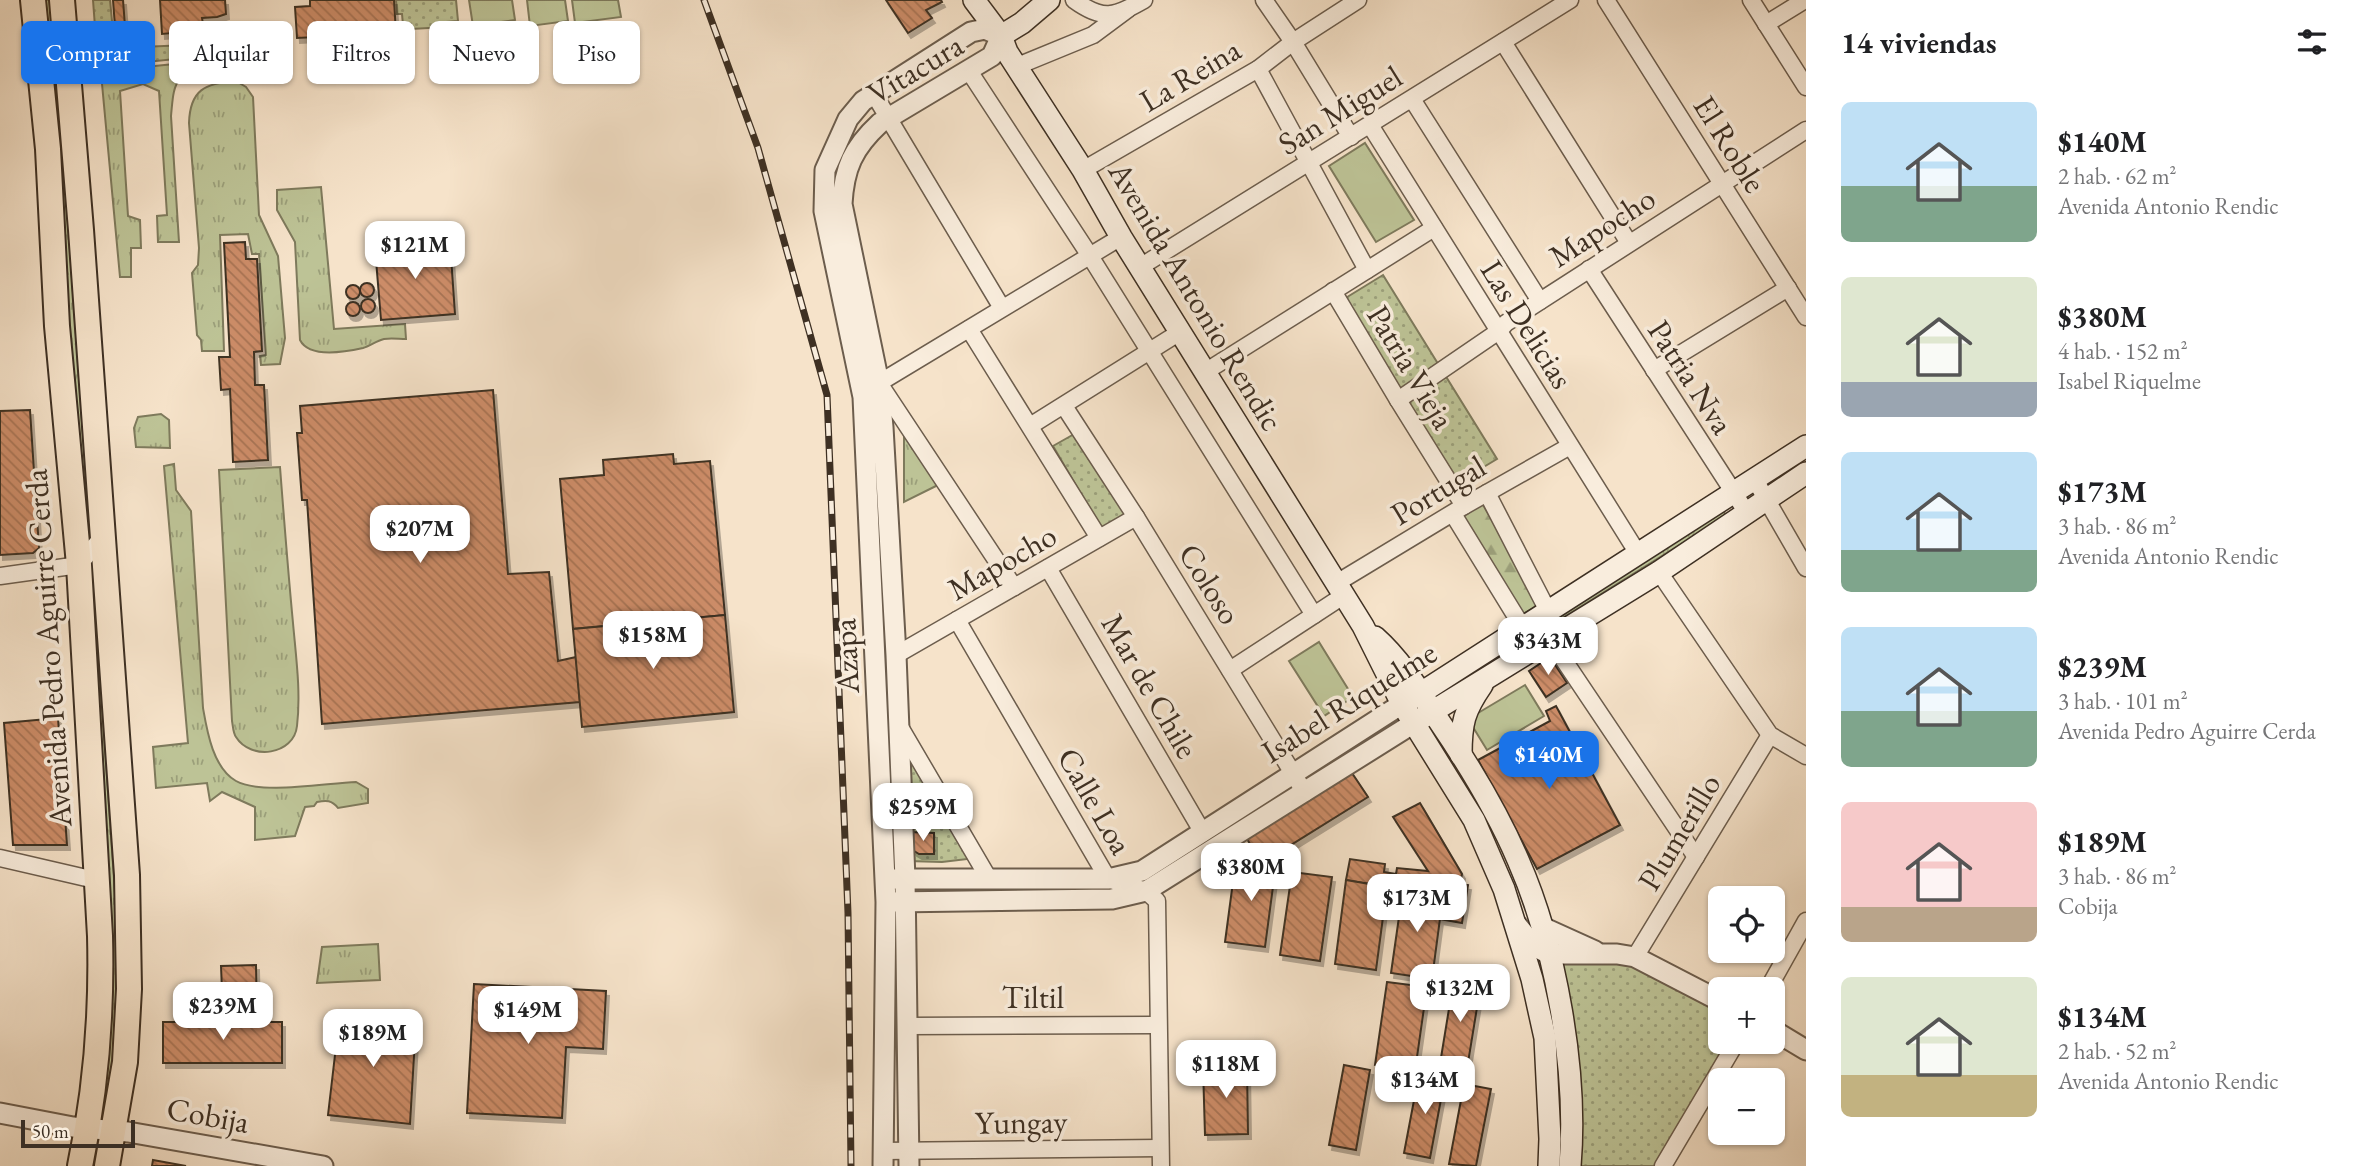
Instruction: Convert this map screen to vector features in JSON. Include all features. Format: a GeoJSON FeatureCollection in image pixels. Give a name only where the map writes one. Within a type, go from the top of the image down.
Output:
{"type":"FeatureCollection","features":[{"type":"Feature","properties":{"kind":"main road","name":"Avenida Pedro Aguirre Cerda"},"geometry":{"type":"LineString","coordinates":[[33,0],[48,149],[57,326],[79,565],[102,985],[92,1102],[80,1166]]}},
{"type":"Feature","properties":{"kind":"main road","name":"Avenida Pedro Aguirre Cerda"},"geometry":{"type":"LineString","coordinates":[[62,0],[127,876],[129,978],[125,1062],[107,1166]]}},
{"type":"Feature","properties":{"kind":"main road","name":"Avenida Antonio Rendic"},"geometry":{"type":"LineString","coordinates":[[974,0],[1001,36],[1015,66],[1083,170],[1121,237],[1363,626],[1402,704],[1474,820],[1504,889],[1532,979],[1545,1038],[1549,1166]]}},
{"type":"Feature","properties":{"kind":"main road"},"geometry":{"type":"LineString","coordinates":[[1001,36],[1022,23],[1049,0]]}},
{"type":"Feature","properties":{"kind":"main road","name":"Isabel Riquelme"},"geometry":{"type":"LineString","coordinates":[[1414,723],[1428,702],[1523,628],[1637,552],[1806,446]]}},
{"type":"Feature","properties":{"kind":"main road","name":"Isabel Riquelme"},"geometry":{"type":"LineString","coordinates":[[1402,704],[1428,702],[1486,679],[1659,572],[1806,473]]}},
{"type":"Feature","properties":{"kind":"main road","name":"Avenida Antonio Rendic"},"geometry":{"type":"LineString","coordinates":[[1363,626],[1386,646],[1428,702],[1493,809],[1518,860],[1542,927],[1564,1036],[1570,1089],[1570,1166]]}},
{"type":"Feature","properties":{"kind":"main road"},"geometry":{"type":"LineString","coordinates":[[1461,755],[1461,725],[1471,701],[1486,679]]}},
{"type":"Feature","properties":{"kind":"street"},"geometry":{"type":"LineString","coordinates":[[1074,0],[1091,12],[1093,35]]}},
{"type":"Feature","properties":{"kind":"street","name":"Vitacura"},"geometry":{"type":"LineString","coordinates":[[1091,12],[1111,16],[1144,0]]}},
{"type":"Feature","properties":{"kind":"street"},"geometry":{"type":"LineString","coordinates":[[1264,0],[1351,137]]}},
{"type":"Feature","properties":{"kind":"street","name":"La Reina"},"geometry":{"type":"LineString","coordinates":[[1083,170],[1258,69],[1293,42],[1358,0]]}},
{"type":"Feature","properties":{"kind":"street","name":"El Roble"},"geometry":{"type":"LineString","coordinates":[[1606,0],[1806,317]]}},
{"type":"Feature","properties":{"kind":"street"},"geometry":{"type":"LineString","coordinates":[[1751,0],[1806,87]]}},
{"type":"Feature","properties":{"kind":"street"},"geometry":{"type":"LineString","coordinates":[[1766,24],[1805,0]]}},
{"type":"Feature","properties":{"kind":"street","name":"San Miguel"},"geometry":{"type":"LineString","coordinates":[[1140,267],[1566,1]]}},
{"type":"Feature","properties":{"kind":"street","name":"Vitacura"},"geometry":{"type":"LineString","coordinates":[[1015,66],[1093,35],[1128,9]]}},
{"type":"Feature","properties":{"kind":"street","name":"Vitacura"},"geometry":{"type":"LineString","coordinates":[[833,149],[848,119],[863,101],[971,32],[985,29],[1001,36],[992,57],[889,116],[866,135],[851,157]]}},
{"type":"Feature","properties":{"kind":"street"},"geometry":{"type":"LineString","coordinates":[[1503,42],[1629,243]]}},
{"type":"Feature","properties":{"kind":"street"},"geometry":{"type":"LineString","coordinates":[[1258,69],[1367,270]]}},
{"type":"Feature","properties":{"kind":"street","name":"Avenida Antonio Rendic"},"geometry":{"type":"LineString","coordinates":[[969,71],[1090,256],[1314,615]]}},
{"type":"Feature","properties":{"kind":"street"},"geometry":{"type":"LineString","coordinates":[[874,94],[1002,308]]}},
{"type":"Feature","properties":{"kind":"street","name":"Las Delicias"},"geometry":{"type":"LineString","coordinates":[[1412,99],[1539,301]]}},
{"type":"Feature","properties":{"kind":"street","name":"Las Delicias"},"geometry":{"type":"LineString","coordinates":[[1370,125],[1637,552]]}},
{"type":"Feature","properties":{"kind":"street","name":"Mapocho"},"geometry":{"type":"LineString","coordinates":[[1398,400],[1539,301],[1806,130]]}},
{"type":"Feature","properties":{"kind":"street","name":"Azapa"},"geometry":{"type":"LineString","coordinates":[[833,149],[825,170],[824,211],[863,397],[896,902],[908,1026],[910,1159]]}},
{"type":"Feature","properties":{"kind":"street","name":"Azapa"},"geometry":{"type":"LineString","coordinates":[[851,157],[844,178],[842,204],[878,383],[896,655],[898,725],[895,879]]}},
{"type":"Feature","properties":{"kind":"street"},"geometry":{"type":"LineString","coordinates":[[1205,372],[1434,228]]}},
{"type":"Feature","properties":{"kind":"street"},"geometry":{"type":"LineString","coordinates":[[1014,587],[878,383],[1121,237]]}},
{"type":"Feature","properties":{"kind":"street","name":"Patria Nva"},"geometry":{"type":"LineString","coordinates":[[1588,270],[1747,513]]}},
{"type":"Feature","properties":{"kind":"street"},"geometry":{"type":"LineString","coordinates":[[1654,370],[1788,288]]}},
{"type":"Feature","properties":{"kind":"street","name":"Patria Vieja"},"geometry":{"type":"LineString","coordinates":[[1333,291],[1398,400],[1523,628]]}},
{"type":"Feature","properties":{"kind":"street"},"geometry":{"type":"LineString","coordinates":[[969,329],[1099,538]]}},
{"type":"Feature","properties":{"kind":"street"},"geometry":{"type":"LineString","coordinates":[[1030,426],[1180,332]]}},
{"type":"Feature","properties":{"kind":"street","name":"Coloso"},"geometry":{"type":"LineString","coordinates":[[1064,406],[1136,517],[1305,793]]}},
{"type":"Feature","properties":{"kind":"street","name":"Portugal"},"geometry":{"type":"LineString","coordinates":[[1230,670],[1314,615],[1339,590],[1459,510],[1570,446]]}},
{"type":"Feature","properties":{"kind":"street"},"geometry":{"type":"LineString","coordinates":[[1754,478],[1806,568]]}},
{"type":"Feature","properties":{"kind":"street"},"geometry":{"type":"LineString","coordinates":[[1487,493],[1549,612]]}},
{"type":"Feature","properties":{"kind":"street","name":"Mapocho"},"geometry":{"type":"LineString","coordinates":[[896,655],[1136,517]]}},
{"type":"Feature","properties":{"kind":"street"},"geometry":{"type":"LineString","coordinates":[[0,576],[79,565],[102,537]]}},
{"type":"Feature","properties":{"kind":"street","name":"Mar de Chile"},"geometry":{"type":"LineString","coordinates":[[1048,568],[1203,833]]}},
{"type":"Feature","properties":{"kind":"street"},"geometry":{"type":"LineString","coordinates":[[1659,572],[1770,735],[1806,756]]}},
{"type":"Feature","properties":{"kind":"street","name":"Calle Loa"},"geometry":{"type":"LineString","coordinates":[[957,620],[1108,879],[1146,891],[1157,901],[1161,1166]]}},
{"type":"Feature","properties":{"kind":"street"},"geometry":{"type":"LineString","coordinates":[[1549,638],[1696,857]]}},
{"type":"Feature","properties":{"kind":"street","name":"Isabel Riquelme"},"geometry":{"type":"LineString","coordinates":[[895,879],[1108,879],[1142,871],[1402,704]]}},
{"type":"Feature","properties":{"kind":"street","name":"Isabel Riquelme"},"geometry":{"type":"LineString","coordinates":[[896,902],[1112,898],[1146,891],[1414,723]]}},
{"type":"Feature","properties":{"kind":"street"},"geometry":{"type":"LineString","coordinates":[[898,725],[989,879]]}},
{"type":"Feature","properties":{"kind":"street","name":"Plumerillo"},"geometry":{"type":"LineString","coordinates":[[1636,957],[1770,735]]}},
{"type":"Feature","properties":{"kind":"street"},"geometry":{"type":"LineString","coordinates":[[0,858],[95,880]]}},
{"type":"Feature","properties":{"kind":"street","name":"Azapa"},"geometry":{"type":"LineString","coordinates":[[883,1158],[896,902]]}},
{"type":"Feature","properties":{"kind":"street","name":"Avenida Antonio Rendic"},"geometry":{"type":"LineString","coordinates":[[1514,921],[1534,946],[1542,953],[1549,954]]}},
{"type":"Feature","properties":{"kind":"street"},"geometry":{"type":"LineString","coordinates":[[1775,977],[1806,921]]}},
{"type":"Feature","properties":{"kind":"street"},"geometry":{"type":"LineString","coordinates":[[1542,927],[1602,954]]}},
{"type":"Feature","properties":{"kind":"street"},"geometry":{"type":"LineString","coordinates":[[1549,954],[1636,957],[1708,994]]}},
{"type":"Feature","properties":{"kind":"street","name":"Tiltil"},"geometry":{"type":"LineString","coordinates":[[908,1026],[1157,1025]]}},
{"type":"Feature","properties":{"kind":"street"},"geometry":{"type":"LineString","coordinates":[[1785,1038],[1806,1051]]}},
{"type":"Feature","properties":{"kind":"street"},"geometry":{"type":"LineString","coordinates":[[1663,1166],[1729,1054]]}},
{"type":"Feature","properties":{"kind":"street","name":"Cobija"},"geometry":{"type":"LineString","coordinates":[[0,1113],[323,1166]]}},
{"type":"Feature","properties":{"kind":"street","name":"Yungay"},"geometry":{"type":"LineString","coordinates":[[883,1158],[1160,1148]]}},
{"type":"Feature","properties":{"kind":"green space"},"geometry":{"type":"Polygon","coordinates":[[[39,0],[52,0],[54,21],[40,21],[39,0]]]}},
{"type":"Feature","properties":{"kind":"green space"},"geometry":{"type":"Polygon","coordinates":[[[93,0],[110,0],[112,21],[95,21],[93,0]]]}},
{"type":"Feature","properties":{"kind":"green space"},"geometry":{"type":"Polygon","coordinates":[[[396,0],[456,0],[458,21],[429,21],[429,28],[415,29],[415,21],[403,21],[402,14],[397,14],[396,0]]]}},
{"type":"Feature","properties":{"kind":"green space"},"geometry":{"type":"Polygon","coordinates":[[[469,0],[512,0],[515,20],[472,21],[469,0]]]}},
{"type":"Feature","properties":{"kind":"green space"},"geometry":{"type":"Polygon","coordinates":[[[527,0],[565,0],[568,21],[539,25],[539,21],[529,21],[527,0]]]}},
{"type":"Feature","properties":{"kind":"green space"},"geometry":{"type":"Polygon","coordinates":[[[572,0],[618,0],[621,17],[575,21],[572,0]]]}},
{"type":"Feature","properties":{"kind":"green space"},"geometry":{"type":"Polygon","coordinates":[[[155,46],[169,46],[169,60],[155,61],[155,46]]]}},
{"type":"Feature","properties":{"kind":"green space"},"geometry":{"type":"Polygon","coordinates":[[[169,65],[169,84],[176,84],[171,116],[179,242],[158,242],[157,216],[167,215],[159,91],[143,84],[155,84],[155,66],[169,65]]]}},
{"type":"Feature","properties":{"kind":"green space"},"geometry":{"type":"Polygon","coordinates":[[[44,84],[58,84],[116,907],[117,1037],[108,1098],[101,1098],[44,84]]]}},
{"type":"Feature","properties":{"kind":"green space"},"geometry":{"type":"Polygon","coordinates":[[[102,84],[143,84],[120,91],[128,216],[140,220],[141,248],[131,248],[131,277],[120,277],[102,84]]]}},
{"type":"Feature","properties":{"kind":"green space"},"geometry":{"type":"Polygon","coordinates":[[[241,84],[253,97],[259,215],[278,256],[285,338],[280,364],[261,365],[260,356],[266,355],[259,254],[252,254],[248,234],[220,235],[224,351],[202,351],[201,340],[197,335],[192,273],[198,265],[199,248],[189,123],[192,103],[201,90],[208,86],[241,84]]]}},
{"type":"Feature","properties":{"kind":"green space"},"geometry":{"type":"Polygon","coordinates":[[[1365,143],[1414,220],[1376,242],[1329,166],[1365,143]]]}},
{"type":"Feature","properties":{"kind":"green space"},"geometry":{"type":"Polygon","coordinates":[[[321,187],[334,329],[405,324],[406,339],[384,339],[363,348],[328,352],[311,349],[300,340],[295,242],[277,210],[277,190],[321,187]]]}},
{"type":"Feature","properties":{"kind":"green space"},"geometry":{"type":"Polygon","coordinates":[[[1383,275],[1497,459],[1457,483],[1344,299],[1383,275]]]}},
{"type":"Feature","properties":{"kind":"green space"},"geometry":{"type":"Polygon","coordinates":[[[161,414],[169,420],[170,448],[136,447],[134,428],[138,417],[161,414]]]}},
{"type":"Feature","properties":{"kind":"green space"},"geometry":{"type":"Polygon","coordinates":[[[1076,433],[1127,512],[1102,530],[1053,446],[1076,433]]]}},
{"type":"Feature","properties":{"kind":"green space"},"geometry":{"type":"Polygon","coordinates":[[[904,434],[938,485],[904,502],[904,434]]]}},
{"type":"Feature","properties":{"kind":"green space"},"geometry":{"type":"Polygon","coordinates":[[[174,464],[176,490],[191,511],[203,708],[212,748],[222,767],[236,781],[247,785],[277,788],[356,782],[368,789],[368,803],[338,808],[331,802],[323,801],[305,807],[295,836],[255,840],[255,807],[222,792],[210,801],[207,783],[156,788],[153,747],[188,743],[164,466],[174,464]]]}},
{"type":"Feature","properties":{"kind":"green space"},"geometry":{"type":"Polygon","coordinates":[[[280,467],[298,674],[298,713],[294,736],[288,743],[280,749],[261,752],[243,745],[235,735],[232,721],[219,470],[280,467]]]}},
{"type":"Feature","properties":{"kind":"green space"},"geometry":{"type":"Polygon","coordinates":[[[1482,503],[1540,605],[1523,614],[1459,517],[1482,503]]]}},
{"type":"Feature","properties":{"kind":"green space"},"geometry":{"type":"Polygon","coordinates":[[[1722,508],[1726,516],[1527,640],[1536,625],[1722,508]]]}},
{"type":"Feature","properties":{"kind":"green space"},"geometry":{"type":"Polygon","coordinates":[[[1319,642],[1353,697],[1324,716],[1289,661],[1319,642]]]}},
{"type":"Feature","properties":{"kind":"green space"},"geometry":{"type":"Polygon","coordinates":[[[1525,685],[1544,716],[1487,750],[1468,719],[1525,685]]]}},
{"type":"Feature","properties":{"kind":"green space"},"geometry":{"type":"Polygon","coordinates":[[[906,751],[976,858],[942,862],[908,861],[906,751]]]}},
{"type":"Feature","properties":{"kind":"green space"},"geometry":{"type":"Polygon","coordinates":[[[1097,887],[1098,895],[919,896],[918,889],[1097,887]]]}},
{"type":"Feature","properties":{"kind":"green space"},"geometry":{"type":"Polygon","coordinates":[[[378,944],[380,980],[317,983],[322,947],[378,944]]]}},
{"type":"Feature","properties":{"kind":"green space"},"geometry":{"type":"Polygon","coordinates":[[[1557,961],[1634,964],[1708,1002],[1708,1054],[1721,1054],[1713,1068],[1708,1068],[1708,1076],[1655,1166],[1577,1166],[1557,961]]]}},
{"type":"Feature","properties":{"kind":"building"},"geometry":{"type":"Polygon","coordinates":[[[113,0],[123,0],[125,21],[115,21],[113,0]]]}},
{"type":"Feature","properties":{"kind":"building"},"geometry":{"type":"Polygon","coordinates":[[[160,0],[225,0],[226,14],[202,18],[202,21],[169,21],[169,33],[162,34],[160,0]]]}},
{"type":"Feature","properties":{"kind":"building"},"geometry":{"type":"Polygon","coordinates":[[[310,0],[394,0],[395,21],[307,21],[307,37],[297,38],[295,7],[310,6],[310,0]]]}},
{"type":"Feature","properties":{"kind":"building"},"geometry":{"type":"Polygon","coordinates":[[[886,0],[942,2],[926,10],[932,18],[908,33],[886,0]]]}},
{"type":"Feature","properties":{"kind":"building"},"geometry":{"type":"Polygon","coordinates":[[[245,242],[246,259],[257,259],[262,351],[254,352],[255,385],[264,385],[268,460],[233,462],[230,389],[221,390],[219,357],[230,357],[224,243],[245,242]]]}},
{"type":"Feature","properties":{"kind":"building"},"geometry":{"type":"Polygon","coordinates":[[[450,242],[455,314],[381,320],[375,248],[450,242]]]}},
{"type":"Feature","properties":{"kind":"building"},"geometry":{"type":"Polygon","coordinates":[[[367,283],[372,285],[372,295],[367,297],[362,295],[360,290],[362,285],[367,283]]]}},
{"type":"Feature","properties":{"kind":"building"},"geometry":{"type":"Polygon","coordinates":[[[353,285],[358,287],[358,297],[353,299],[348,297],[346,292],[348,287],[353,285]]]}},
{"type":"Feature","properties":{"kind":"building"},"geometry":{"type":"Polygon","coordinates":[[[368,299],[373,301],[373,311],[368,313],[363,311],[361,306],[363,301],[368,299]]]}},
{"type":"Feature","properties":{"kind":"building"},"geometry":{"type":"Polygon","coordinates":[[[353,302],[358,304],[358,314],[353,316],[348,314],[346,309],[348,304],[353,302]]]}},
{"type":"Feature","properties":{"kind":"building"},"geometry":{"type":"Polygon","coordinates":[[[493,390],[508,574],[549,572],[558,661],[576,657],[580,702],[322,724],[307,500],[302,500],[297,433],[302,433],[300,406],[493,390]]]}},
{"type":"Feature","properties":{"kind":"building"},"geometry":{"type":"Polygon","coordinates":[[[30,410],[39,548],[33,553],[0,555],[0,411],[30,410]]]}},
{"type":"Feature","properties":{"kind":"building"},"geometry":{"type":"Polygon","coordinates":[[[673,454],[674,464],[710,461],[725,615],[573,629],[560,479],[604,475],[603,460],[673,454]]]}},
{"type":"Feature","properties":{"kind":"building"},"geometry":{"type":"Polygon","coordinates":[[[725,615],[734,712],[582,727],[573,629],[725,615]]]}},
{"type":"Feature","properties":{"kind":"building"},"geometry":{"type":"Polygon","coordinates":[[[1550,657],[1567,683],[1546,697],[1529,671],[1550,657]]]}},
{"type":"Feature","properties":{"kind":"building"},"geometry":{"type":"Polygon","coordinates":[[[1556,706],[1620,825],[1537,869],[1478,760],[1550,721],[1546,711],[1556,706]]]}},
{"type":"Feature","properties":{"kind":"building"},"geometry":{"type":"Polygon","coordinates":[[[58,718],[67,845],[13,845],[4,723],[58,718]]]}},
{"type":"Feature","properties":{"kind":"building"},"geometry":{"type":"Polygon","coordinates":[[[1352,773],[1368,797],[1262,863],[1247,839],[1352,773]]]}},
{"type":"Feature","properties":{"kind":"building"},"geometry":{"type":"Polygon","coordinates":[[[1420,803],[1462,874],[1460,884],[1468,885],[1462,923],[1439,919],[1443,896],[1346,880],[1350,859],[1385,864],[1384,872],[1396,874],[1397,868],[1428,871],[1393,817],[1420,803]]]}},
{"type":"Feature","properties":{"kind":"building"},"geometry":{"type":"Polygon","coordinates":[[[910,832],[934,833],[934,854],[919,854],[914,851],[911,847],[910,832]]]}},
{"type":"Feature","properties":{"kind":"building"},"geometry":{"type":"Polygon","coordinates":[[[1236,859],[1276,864],[1265,947],[1225,942],[1236,859]]]}},
{"type":"Feature","properties":{"kind":"building"},"geometry":{"type":"Polygon","coordinates":[[[1292,872],[1332,877],[1320,961],[1280,955],[1292,872]]]}},
{"type":"Feature","properties":{"kind":"building"},"geometry":{"type":"Polygon","coordinates":[[[1346,880],[1387,887],[1376,970],[1335,964],[1346,880]]]}},
{"type":"Feature","properties":{"kind":"building"},"geometry":{"type":"Polygon","coordinates":[[[1403,889],[1443,896],[1432,979],[1391,973],[1403,889]]]}},
{"type":"Feature","properties":{"kind":"building"},"geometry":{"type":"Polygon","coordinates":[[[256,965],[257,1014],[223,1015],[221,966],[256,965]]]}},
{"type":"Feature","properties":{"kind":"building"},"geometry":{"type":"Polygon","coordinates":[[[1455,972],[1482,977],[1466,1075],[1439,1070],[1455,972]]]}},
{"type":"Feature","properties":{"kind":"building"},"geometry":{"type":"Polygon","coordinates":[[[1387,982],[1427,987],[1415,1071],[1375,1065],[1387,982]]]}},
{"type":"Feature","properties":{"kind":"building"},"geometry":{"type":"Polygon","coordinates":[[[474,984],[606,991],[603,1049],[566,1047],[562,1118],[467,1113],[474,984]]]}},
{"type":"Feature","properties":{"kind":"building"},"geometry":{"type":"Polygon","coordinates":[[[340,1012],[416,1022],[410,1124],[328,1115],[340,1012]]]}},
{"type":"Feature","properties":{"kind":"building"},"geometry":{"type":"Polygon","coordinates":[[[163,1022],[282,1022],[282,1063],[163,1063],[163,1022]]]}},
{"type":"Feature","properties":{"kind":"building"},"geometry":{"type":"Polygon","coordinates":[[[1344,1065],[1370,1070],[1356,1150],[1329,1145],[1344,1065]]]}},
{"type":"Feature","properties":{"kind":"building"},"geometry":{"type":"Polygon","coordinates":[[[1247,1066],[1248,1134],[1205,1135],[1203,1067],[1247,1066]]]}},
{"type":"Feature","properties":{"kind":"building"},"geometry":{"type":"Polygon","coordinates":[[[1419,1074],[1445,1078],[1430,1158],[1404,1153],[1419,1074]]]}},
{"type":"Feature","properties":{"kind":"building"},"geometry":{"type":"Polygon","coordinates":[[[1464,1084],[1491,1089],[1476,1166],[1449,1164],[1464,1084]]]}},
{"type":"Feature","properties":{"kind":"building"},"geometry":{"type":"Polygon","coordinates":[[[153,1160],[186,1166],[152,1166],[153,1160]]]}},
{"type":"Feature","properties":{"kind":"railway"},"geometry":{"type":"LineString","coordinates":[[704,0],[758,148],[827,395],[848,913],[851,1166]]}}]}
